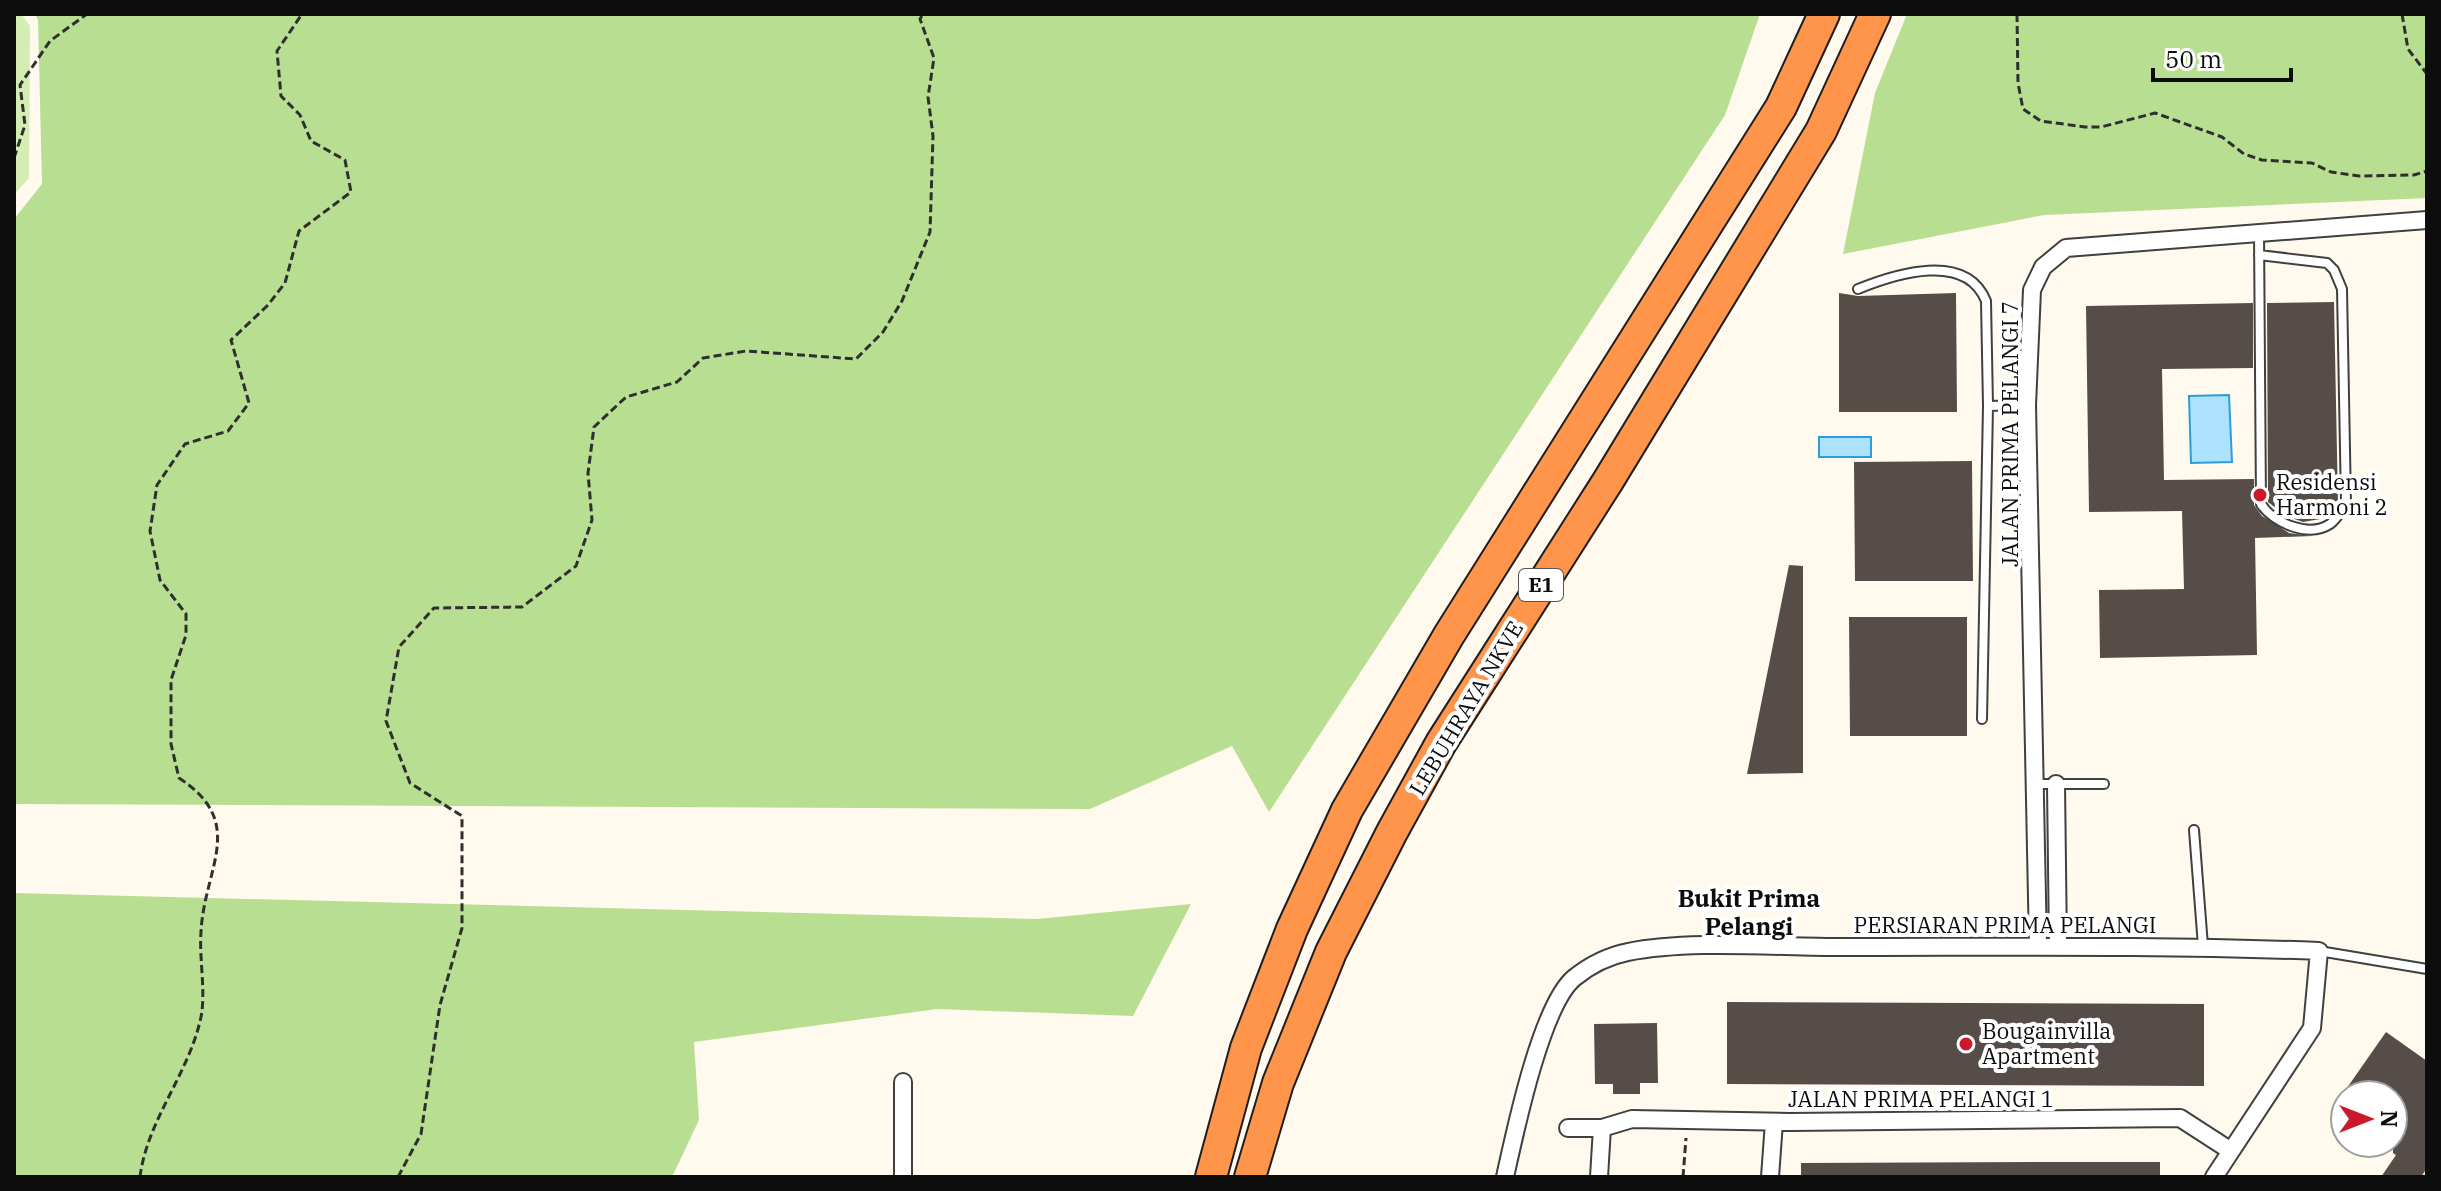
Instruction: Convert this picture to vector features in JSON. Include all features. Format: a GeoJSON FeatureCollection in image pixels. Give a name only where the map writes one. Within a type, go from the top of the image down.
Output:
{"type":"FeatureCollection","features":[{"type":"Feature","properties":{"kind":"highway","name":"E1"},"geometry":{"type":"LineString","coordinates":[[1211,1177],[1246,1048],[1292,929],[1347,810],[1449,635],[1781,107],[1824,14]]}},
{"type":"Feature","properties":{"kind":"highway","name":"LEBUHRAYA NKVE"},"geometry":{"type":"LineString","coordinates":[[1250,1177],[1278,1083],[1331,952],[1399,819],[1441,743],[1608,481],[1821,131],[1875,14]]}},
{"type":"Feature","properties":{"kind":"street","name":"JALAN PRIMA PELANGI 7"},"geometry":{"type":"LineString","coordinates":[[2038,947],[2027,405],[2032,290],[2043,267],[2066,248],[2427,220]]}},
{"type":"Feature","properties":{"kind":"street"},"geometry":{"type":"LineString","coordinates":[[2056,784],[2058,947]]}},
{"type":"Feature","properties":{"kind":"street","name":"PERSIARAN PRIMA PELANGI"},"geometry":{"type":"LineString","coordinates":[[1505,1177],[1517,1123],[1549,1021],[1571,980],[1597,962],[1627,952],[1661,948],[2203,946],[2319,951]]}},
{"type":"Feature","properties":{"kind":"street"},"geometry":{"type":"LineString","coordinates":[[2214,1177],[2312,1028],[2319,951]]}},
{"type":"Feature","properties":{"kind":"street"},"geometry":{"type":"LineString","coordinates":[[903,1082],[903,1177]]}},
{"type":"Feature","properties":{"kind":"street","name":"JALAN PRIMA PELANGI 1"},"geometry":{"type":"LineString","coordinates":[[1568,1128],[1602,1128],[1632,1119],[1687,1118],[1774,1122],[2180,1118],[2231,1151]]}},
{"type":"Feature","properties":{"kind":"street"},"geometry":{"type":"LineString","coordinates":[[1770,1177],[1774,1122]]}},
{"type":"Feature","properties":{"kind":"street"},"geometry":{"type":"LineString","coordinates":[[1599,1177],[1602,1128]]}},
{"type":"Feature","properties":{"kind":"lane"},"geometry":{"type":"LineString","coordinates":[[2258,231],[2261,504],[2267,514],[2294,528],[2321,528],[2333,522],[2346,503],[2342,289],[2334,270],[2327,263],[2259,255]]}},
{"type":"Feature","properties":{"kind":"lane"},"geometry":{"type":"LineString","coordinates":[[1858,289],[1892,276],[1942,270],[1964,276],[1980,285],[1986,301],[1988,406],[1982,719]]}},
{"type":"Feature","properties":{"kind":"lane"},"geometry":{"type":"LineString","coordinates":[[1988,406],[2027,405]]}},
{"type":"Feature","properties":{"kind":"lane"},"geometry":{"type":"LineString","coordinates":[[2035,784],[2104,784]]}},
{"type":"Feature","properties":{"kind":"lane"},"geometry":{"type":"LineString","coordinates":[[2194,830],[2203,946]]}},
{"type":"Feature","properties":{"kind":"lane"},"geometry":{"type":"LineString","coordinates":[[2319,951],[2427,969]]}},
{"type":"Feature","properties":{"kind":"path"},"geometry":{"type":"LineString","coordinates":[[14,158],[25,125],[20,85],[50,41],[87,14]]}},
{"type":"Feature","properties":{"kind":"path"},"geometry":{"type":"LineString","coordinates":[[140,1177],[143,1153],[182,1069],[201,1017],[201,929],[218,850],[217,818],[201,793],[179,778],[171,744],[171,680],[186,635],[186,614],[160,580],[150,531],[157,485],[185,444],[228,431],[249,403],[231,340],[268,305],[285,283],[299,231],[351,192],[345,160],[311,141],[300,115],[281,96],[277,51],[302,14]]}},
{"type":"Feature","properties":{"kind":"path"},"geometry":{"type":"LineString","coordinates":[[398,1177],[421,1134],[440,1005],[462,928],[462,816],[410,783],[386,721],[399,647],[434,608],[522,607],[576,566],[592,520],[588,473],[594,427],[626,397],[677,382],[703,358],[746,351],[856,359],[883,332],[902,301],[930,232],[933,136],[928,97],[934,58],[920,19],[923,14]]}},
{"type":"Feature","properties":{"kind":"path"},"geometry":{"type":"LineString","coordinates":[[2017,14],[2018,83],[2023,109],[2041,121],[2101,127],[2155,113],[2222,137],[2244,154],[2262,160],[2312,163],[2331,172],[2359,176],[2414,175],[2427,171]]}},
{"type":"Feature","properties":{"kind":"path"},"geometry":{"type":"LineString","coordinates":[[2402,14],[2408,49],[2427,74]]}},
{"type":"Feature","properties":{"kind":"path"},"geometry":{"type":"LineString","coordinates":[[1683,1177],[1687,1118]]}},
{"type":"Feature","properties":{"kind":"green space"},"geometry":{"type":"Polygon","coordinates":[[[14,14],[21,14],[30,26],[29,178],[14,195],[14,14]]]}},
{"type":"Feature","properties":{"kind":"green space"},"geometry":{"type":"Polygon","coordinates":[[[35,14],[1760,14],[1725,115],[1269,812],[1232,746],[1090,809],[14,804],[14,219],[42,184],[38,20],[35,14]]]}},
{"type":"Feature","properties":{"kind":"green space"},"geometry":{"type":"Polygon","coordinates":[[[1907,14],[2427,14],[2427,198],[2044,215],[1843,254],[1875,93],[1907,14]]]}},
{"type":"Feature","properties":{"kind":"green space"},"geometry":{"type":"Polygon","coordinates":[[[14,893],[1037,919],[1191,904],[1133,1016],[937,1009],[694,1042],[699,1120],[672,1177],[14,1177],[14,893]]]}},
{"type":"Feature","properties":{"kind":"water"},"geometry":{"type":"Polygon","coordinates":[[[2229,395],[2232,462],[2191,463],[2189,396],[2229,395]]]}},
{"type":"Feature","properties":{"kind":"water"},"geometry":{"type":"Polygon","coordinates":[[[1819,437],[1871,437],[1871,457],[1819,457],[1819,437]]]}},
{"type":"Feature","properties":{"kind":"building"},"geometry":{"type":"Polygon","coordinates":[[[1839,293],[1858,296],[1956,293],[1957,412],[1839,412],[1839,293]]]}},
{"type":"Feature","properties":{"kind":"building"},"geometry":{"type":"Polygon","coordinates":[[[2334,302],[2338,504],[2326,518],[2303,522],[2286,516],[2268,502],[2267,303],[2334,302]]]}},
{"type":"Feature","properties":{"kind":"building","name":"Residensi Harmoni 2"},"geometry":{"type":"Polygon","coordinates":[[[2253,303],[2253,368],[2162,369],[2164,480],[2254,479],[2254,505],[2262,516],[2289,533],[2312,536],[2255,538],[2257,655],[2100,658],[2099,590],[2184,589],[2182,511],[2089,512],[2086,306],[2253,303]]]}},
{"type":"Feature","properties":{"kind":"building"},"geometry":{"type":"Polygon","coordinates":[[[1972,461],[1973,581],[1855,581],[1854,462],[1972,461]]]}},
{"type":"Feature","properties":{"kind":"building"},"geometry":{"type":"Polygon","coordinates":[[[1789,565],[1803,566],[1803,773],[1747,774],[1789,565]]]}},
{"type":"Feature","properties":{"kind":"building"},"geometry":{"type":"Polygon","coordinates":[[[1849,617],[1967,617],[1967,736],[1850,736],[1849,617]]]}},
{"type":"Feature","properties":{"kind":"building","name":"Bougainvilla Apartment"},"geometry":{"type":"Polygon","coordinates":[[[1727,1002],[2204,1004],[2204,1086],[1727,1084],[1727,1002]]]}},
{"type":"Feature","properties":{"kind":"building"},"geometry":{"type":"Polygon","coordinates":[[[1657,1023],[1658,1083],[1640,1083],[1640,1094],[1613,1094],[1613,1084],[1595,1084],[1594,1024],[1657,1023]]]}},
{"type":"Feature","properties":{"kind":"building"},"geometry":{"type":"Polygon","coordinates":[[[2386,1032],[2427,1061],[2427,1168],[2421,1177],[2381,1177],[2393,1159],[2409,1159],[2409,1079],[2353,1079],[2386,1032]]]}},
{"type":"Feature","properties":{"kind":"building"},"geometry":{"type":"Polygon","coordinates":[[[2160,1162],[2160,1177],[1801,1177],[1801,1163],[2160,1162]]]}},
{"type":"Feature","properties":{"kind":"place","name":"Residensi Harmoni 2"},"geometry":{"type":"Point","coordinates":[2260,495]}},
{"type":"Feature","properties":{"kind":"place","name":"Bougainvilla Apartment"},"geometry":{"type":"Point","coordinates":[1966,1044]}},
{"type":"Feature","properties":{"kind":"district","name":"Bukit Prima Pelangi"},"geometry":{"type":"Point","coordinates":[1749,913]}}]}
